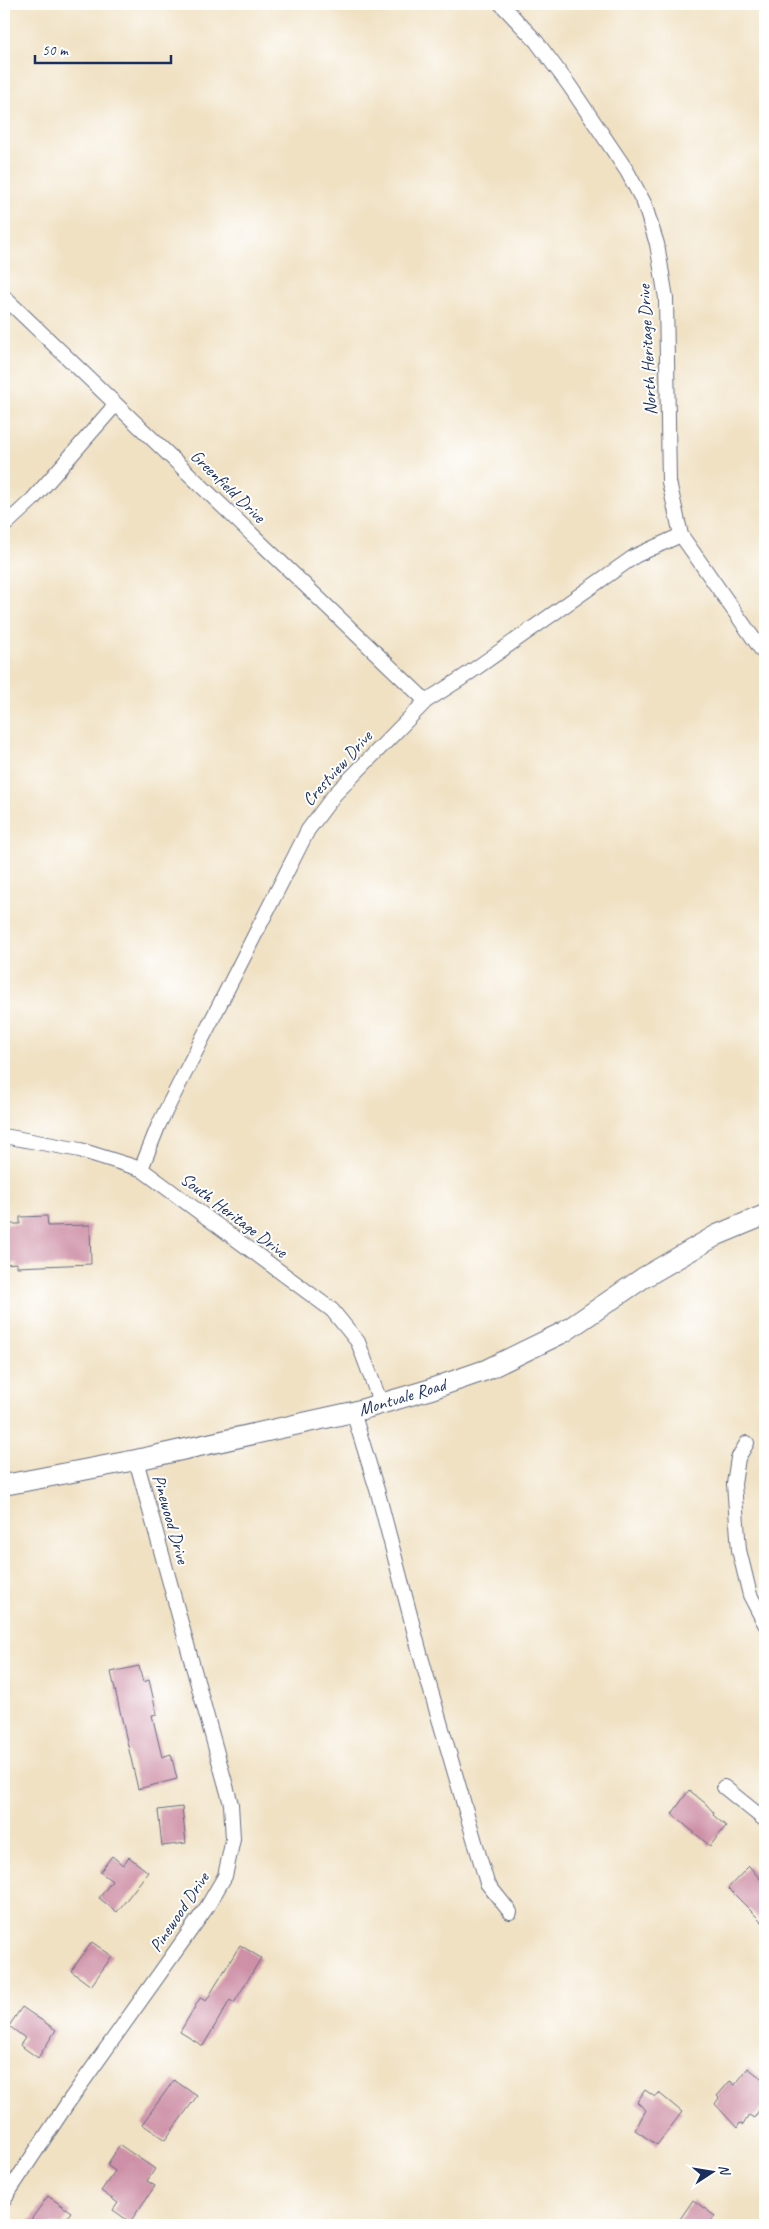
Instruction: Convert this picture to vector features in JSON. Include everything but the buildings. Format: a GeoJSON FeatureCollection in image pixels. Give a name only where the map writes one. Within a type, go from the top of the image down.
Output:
{"type":"FeatureCollection","features":[{"type":"Feature","properties":{"kind":"main road","name":"Montvale Road"},"geometry":{"type":"LineString","coordinates":[[4,1485],[136,1460],[353,1412],[486,1370],[564,1332],[642,1278],[709,1239],[765,1216]]}},
{"type":"Feature","properties":{"kind":"street","name":"North Heritage Drive"},"geometry":{"type":"LineString","coordinates":[[501,4],[536,41],[569,85],[627,171],[644,203],[657,244],[666,298],[670,482],[681,535],[765,655]]}},
{"type":"Feature","properties":{"kind":"street","name":"Greenfield Drive"},"geometry":{"type":"LineString","coordinates":[[4,297],[426,701]]}},
{"type":"Feature","properties":{"kind":"street"},"geometry":{"type":"LineString","coordinates":[[4,526],[32,500],[116,404]]}},
{"type":"Feature","properties":{"kind":"street","name":"Crestview Drive"},"geometry":{"type":"LineString","coordinates":[[141,1169],[159,1124],[308,830],[334,794],[426,701],[462,678],[635,556],[681,535]]}},
{"type":"Feature","properties":{"kind":"street","name":"South Heritage Drive"},"geometry":{"type":"LineString","coordinates":[[4,1136],[80,1150],[141,1169],[332,1310],[358,1342],[381,1404]]}},
{"type":"Feature","properties":{"kind":"street"},"geometry":{"type":"LineString","coordinates":[[353,1412],[378,1493],[420,1657],[484,1874],[487,1883],[510,1912]]}},
{"type":"Feature","properties":{"kind":"street"},"geometry":{"type":"LineString","coordinates":[[746,1443],[738,1458],[734,1484],[739,1550],[750,1595],[765,1624]]}},
{"type":"Feature","properties":{"kind":"street","name":"Pinewood Drive"},"geometry":{"type":"LineString","coordinates":[[4,2199],[67,2104],[208,1906],[226,1876],[233,1839],[231,1804],[136,1460]]}},
{"type":"Feature","properties":{"kind":"street"},"geometry":{"type":"LineString","coordinates":[[724,1787],[765,1820]]}}]}
